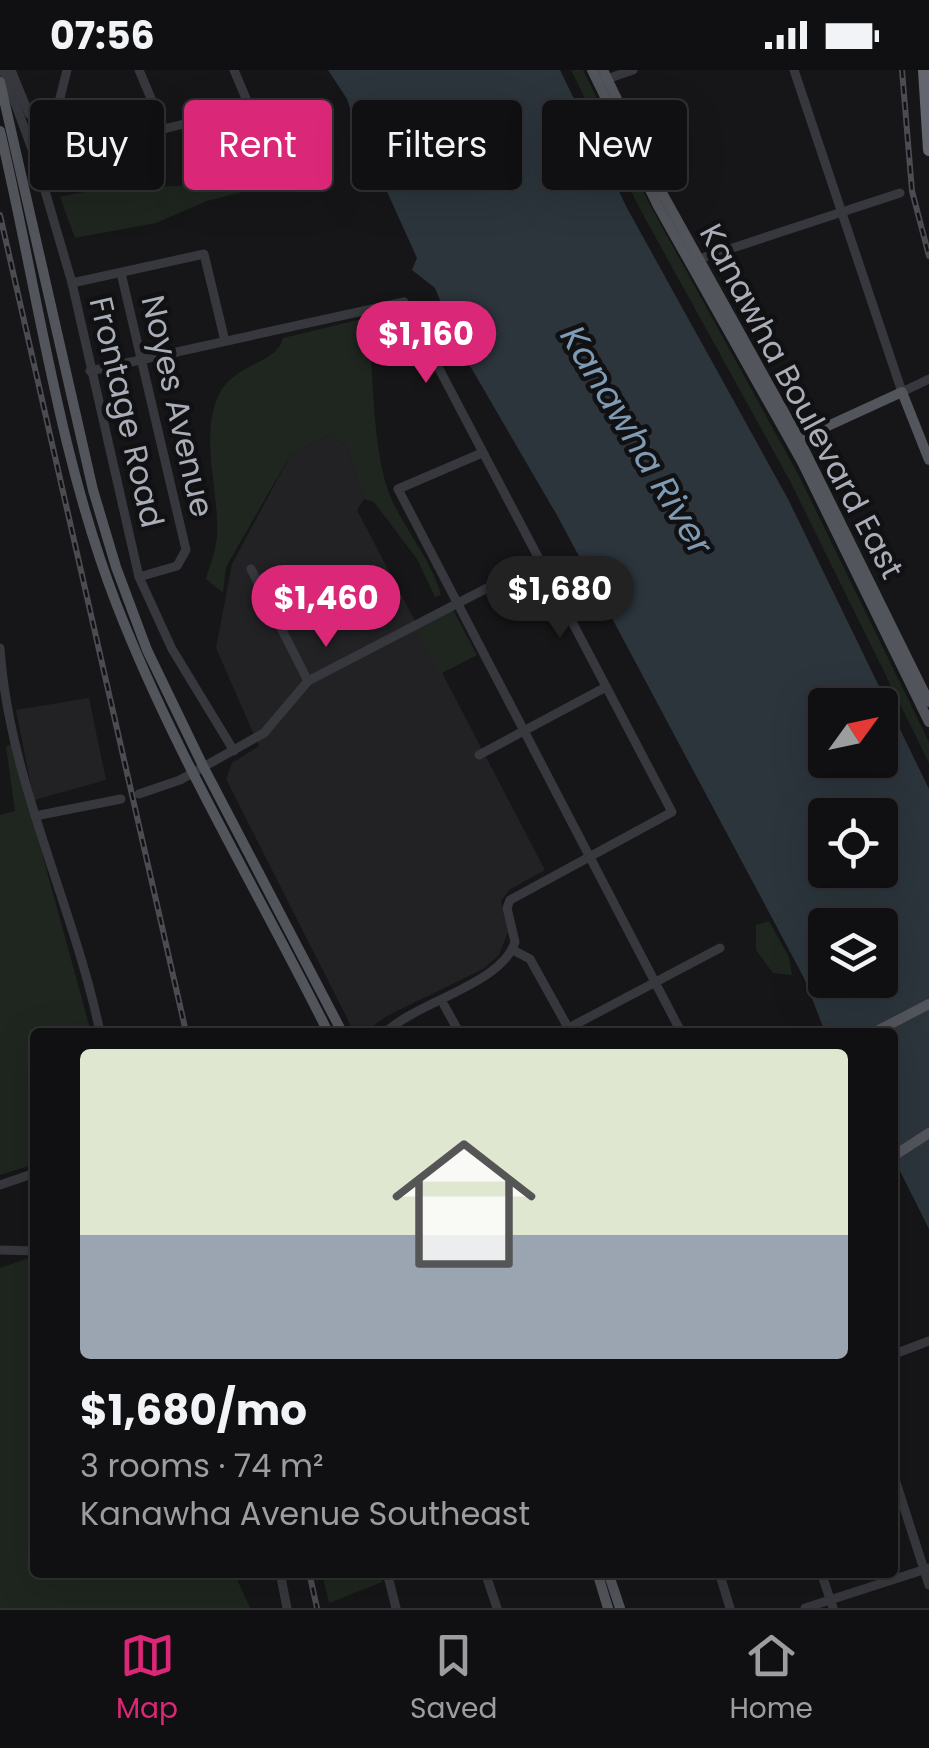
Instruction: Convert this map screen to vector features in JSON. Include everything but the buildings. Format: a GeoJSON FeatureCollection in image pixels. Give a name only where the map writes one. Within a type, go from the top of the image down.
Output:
{"type":"FeatureCollection","features":[{"type":"Feature","properties":{"kind":"highway"},"geometry":{"type":"LineString","coordinates":[[924,70],[929,150]]}},
{"type":"Feature","properties":{"kind":"main road","name":"Kanawha Boulevard East"},"geometry":{"type":"LineString","coordinates":[[592,70],[603,77],[928,712]]}},
{"type":"Feature","properties":{"kind":"main road"},"geometry":{"type":"LineString","coordinates":[[0,82],[110,548],[147,650],[340,1028]]}},
{"type":"Feature","properties":{"kind":"main road"},"geometry":{"type":"LineString","coordinates":[[0,131],[94,535],[114,600],[191,772],[326,1028]]}},
{"type":"Feature","properties":{"kind":"main road","name":"Kanawha Boulevard East"},"geometry":{"type":"LineString","coordinates":[[694,261],[796,441],[928,712]]}},
{"type":"Feature","properties":{"kind":"main road"},"geometry":{"type":"LineString","coordinates":[[796,441],[902,392],[929,460]]}},
{"type":"Feature","properties":{"kind":"main road","name":"Kanawha Boulevard East"},"geometry":{"type":"LineString","coordinates":[[767,401],[796,441],[803,467]]}},
{"type":"Feature","properties":{"kind":"main road"},"geometry":{"type":"LineString","coordinates":[[884,1028],[929,1004]]}},
{"type":"Feature","properties":{"kind":"main road"},"geometry":{"type":"LineString","coordinates":[[898,1153],[929,1133]]}},
{"type":"Feature","properties":{"kind":"main road"},"geometry":{"type":"LineString","coordinates":[[599,1578],[608,1608]]}},
{"type":"Feature","properties":{"kind":"main road"},"geometry":{"type":"LineString","coordinates":[[610,1578],[620,1608]]}},
{"type":"Feature","properties":{"kind":"street","name":"Frontage Road"},"geometry":{"type":"LineString","coordinates":[[3,70],[30,135]]}},
{"type":"Feature","properties":{"kind":"street"},"geometry":{"type":"LineString","coordinates":[[11,70],[30,114]]}},
{"type":"Feature","properties":{"kind":"street"},"geometry":{"type":"LineString","coordinates":[[58,100],[67,70]]}},
{"type":"Feature","properties":{"kind":"street"},"geometry":{"type":"LineString","coordinates":[[139,70],[152,100]]}},
{"type":"Feature","properties":{"kind":"street"},"geometry":{"type":"LineString","coordinates":[[164,129],[250,108],[234,70]]}},
{"type":"Feature","properties":{"kind":"street"},"geometry":{"type":"LineString","coordinates":[[603,77],[633,70]]}},
{"type":"Feature","properties":{"kind":"street"},"geometry":{"type":"LineString","coordinates":[[794,70],[902,392],[929,378]]}},
{"type":"Feature","properties":{"kind":"street","name":"Frontage Road"},"geometry":{"type":"LineString","coordinates":[[48,190],[140,576],[172,649],[234,751]]}},
{"type":"Feature","properties":{"kind":"street"},"geometry":{"type":"LineString","coordinates":[[694,261],[900,193]]}},
{"type":"Feature","properties":{"kind":"street"},"geometry":{"type":"LineString","coordinates":[[72,284],[204,254],[225,341]]}},
{"type":"Feature","properties":{"kind":"street","name":"Noyes Avenue"},"geometry":{"type":"LineString","coordinates":[[121,273],[186,550],[178,566],[140,576]]}},
{"type":"Feature","properties":{"kind":"street"},"geometry":{"type":"LineString","coordinates":[[90,371],[404,302],[672,812],[588,854],[510,900],[512,950],[502,965],[405,1016],[391,1028]]}},
{"type":"Feature","properties":{"kind":"street"},"geometry":{"type":"LineString","coordinates":[[482,453],[398,489],[455,605],[679,1028]]}},
{"type":"Feature","properties":{"kind":"street"},"geometry":{"type":"LineString","coordinates":[[139,794],[234,751],[273,726],[294,693],[308,681],[539,561]]}},
{"type":"Feature","properties":{"kind":"street"},"geometry":{"type":"LineString","coordinates":[[251,569],[308,681]]}},
{"type":"Feature","properties":{"kind":"street"},"geometry":{"type":"LineString","coordinates":[[0,648],[2,680],[35,816],[77,933],[99,1028]]}},
{"type":"Feature","properties":{"kind":"street"},"geometry":{"type":"LineString","coordinates":[[478,755],[606,686]]}},
{"type":"Feature","properties":{"kind":"street"},"geometry":{"type":"LineString","coordinates":[[35,816],[121,799]]}},
{"type":"Feature","properties":{"kind":"street"},"geometry":{"type":"LineString","coordinates":[[572,1028],[720,948]]}},
{"type":"Feature","properties":{"kind":"street"},"geometry":{"type":"LineString","coordinates":[[512,950],[530,959],[565,1028]]}},
{"type":"Feature","properties":{"kind":"street"},"geometry":{"type":"LineString","coordinates":[[444,1005],[457,1028]]}},
{"type":"Feature","properties":{"kind":"street"},"geometry":{"type":"LineString","coordinates":[[0,1185],[30,1175]]}},
{"type":"Feature","properties":{"kind":"street"},"geometry":{"type":"LineString","coordinates":[[0,1250],[30,1251]]}},
{"type":"Feature","properties":{"kind":"street"},"geometry":{"type":"LineString","coordinates":[[898,1353],[929,1341]]}},
{"type":"Feature","properties":{"kind":"street"},"geometry":{"type":"LineString","coordinates":[[898,1487],[929,1585]]}},
{"type":"Feature","properties":{"kind":"street"},"geometry":{"type":"LineString","coordinates":[[805,1608],[832,1604],[926,1569]]}},
{"type":"Feature","properties":{"kind":"street"},"geometry":{"type":"LineString","coordinates":[[281,1578],[288,1608]]}},
{"type":"Feature","properties":{"kind":"street"},"geometry":{"type":"LineString","coordinates":[[387,1578],[396,1608]]}},
{"type":"Feature","properties":{"kind":"street"},"geometry":{"type":"LineString","coordinates":[[488,1578],[497,1608]]}},
{"type":"Feature","properties":{"kind":"street"},"geometry":{"type":"LineString","coordinates":[[721,1578],[730,1608]]}},
{"type":"Feature","properties":{"kind":"street"},"geometry":{"type":"LineString","coordinates":[[823,1578],[832,1604]]}},
{"type":"Feature","properties":{"kind":"shaded area"},"geometry":{"type":"Polygon","coordinates":[[[571,70],[583,70],[598,100],[586,100],[571,70]]]}},
{"type":"Feature","properties":{"kind":"shaded area"},"geometry":{"type":"Polygon","coordinates":[[[184,184],[184,190],[250,190],[207,201],[156,223],[75,238],[60,197],[93,190],[164,190],[164,186],[184,184]]]}},
{"type":"Feature","properties":{"kind":"shaded area"},"geometry":{"type":"Polygon","coordinates":[[[631,190],[643,190],[799,476],[929,742],[929,763],[898,700],[898,688],[892,688],[790,481],[631,190]]]}},
{"type":"Feature","properties":{"kind":"shaded area"},"geometry":{"type":"Polygon","coordinates":[[[366,318],[377,440],[385,481],[441,595],[435,597],[417,559],[374,502],[364,499],[347,447],[330,434],[291,454],[226,567],[223,593],[206,579],[217,535],[211,420],[222,390],[231,379],[272,354],[283,338],[366,318]]]}},
{"type":"Feature","properties":{"kind":"shaded area"},"geometry":{"type":"Polygon","coordinates":[[[330,434],[347,447],[364,499],[357,510],[545,870],[509,890],[501,901],[508,932],[499,955],[483,969],[370,1028],[351,1026],[226,779],[232,763],[259,746],[216,648],[232,564],[291,454],[330,434]]]}},
{"type":"Feature","properties":{"kind":"shaded area"},"geometry":{"type":"Polygon","coordinates":[[[453,610],[477,655],[440,674],[416,630],[453,610]]]}},
{"type":"Feature","properties":{"kind":"shaded area"},"geometry":{"type":"Polygon","coordinates":[[[89,698],[106,780],[34,800],[16,710],[89,698]]]}},
{"type":"Feature","properties":{"kind":"shaded area"},"geometry":{"type":"Polygon","coordinates":[[[12,744],[90,1028],[30,1028],[30,1166],[0,1175],[0,815],[15,811],[6,746],[12,744]]]}},
{"type":"Feature","properties":{"kind":"shaded area"},"geometry":{"type":"Polygon","coordinates":[[[769,921],[789,957],[792,975],[773,973],[756,950],[756,925],[769,921]]]}},
{"type":"Feature","properties":{"kind":"shaded area"},"geometry":{"type":"Polygon","coordinates":[[[30,1258],[30,1578],[236,1578],[250,1608],[0,1608],[0,1268],[30,1258]]]}},
{"type":"Feature","properties":{"kind":"shaded area"},"geometry":{"type":"Polygon","coordinates":[[[323,1578],[380,1578],[382,1582],[329,1603],[323,1578]]]}},
{"type":"Feature","properties":{"kind":"water","name":"Kanawha River"},"geometry":{"type":"Polygon","coordinates":[[[328,70],[560,70],[575,100],[542,100],[542,190],[618,190],[788,499],[880,688],[808,688],[808,778],[898,778],[898,725],[929,789],[929,1229],[898,1167],[898,1028],[823,1028],[812,998],[898,998],[898,908],[808,908],[808,988],[558,517],[459,347],[435,288],[412,270],[417,258],[386,190],[522,190],[522,100],[352,100],[352,114],[328,70]]]}},
{"type":"Feature","properties":{"kind":"railway"},"geometry":{"type":"LineString","coordinates":[[902,70],[912,191],[929,256]]}},
{"type":"Feature","properties":{"kind":"railway"},"geometry":{"type":"LineString","coordinates":[[0,215],[185,1028]]}},
{"type":"Feature","properties":{"kind":"railway"},"geometry":{"type":"LineString","coordinates":[[310,1578],[317,1608]]}}]}
